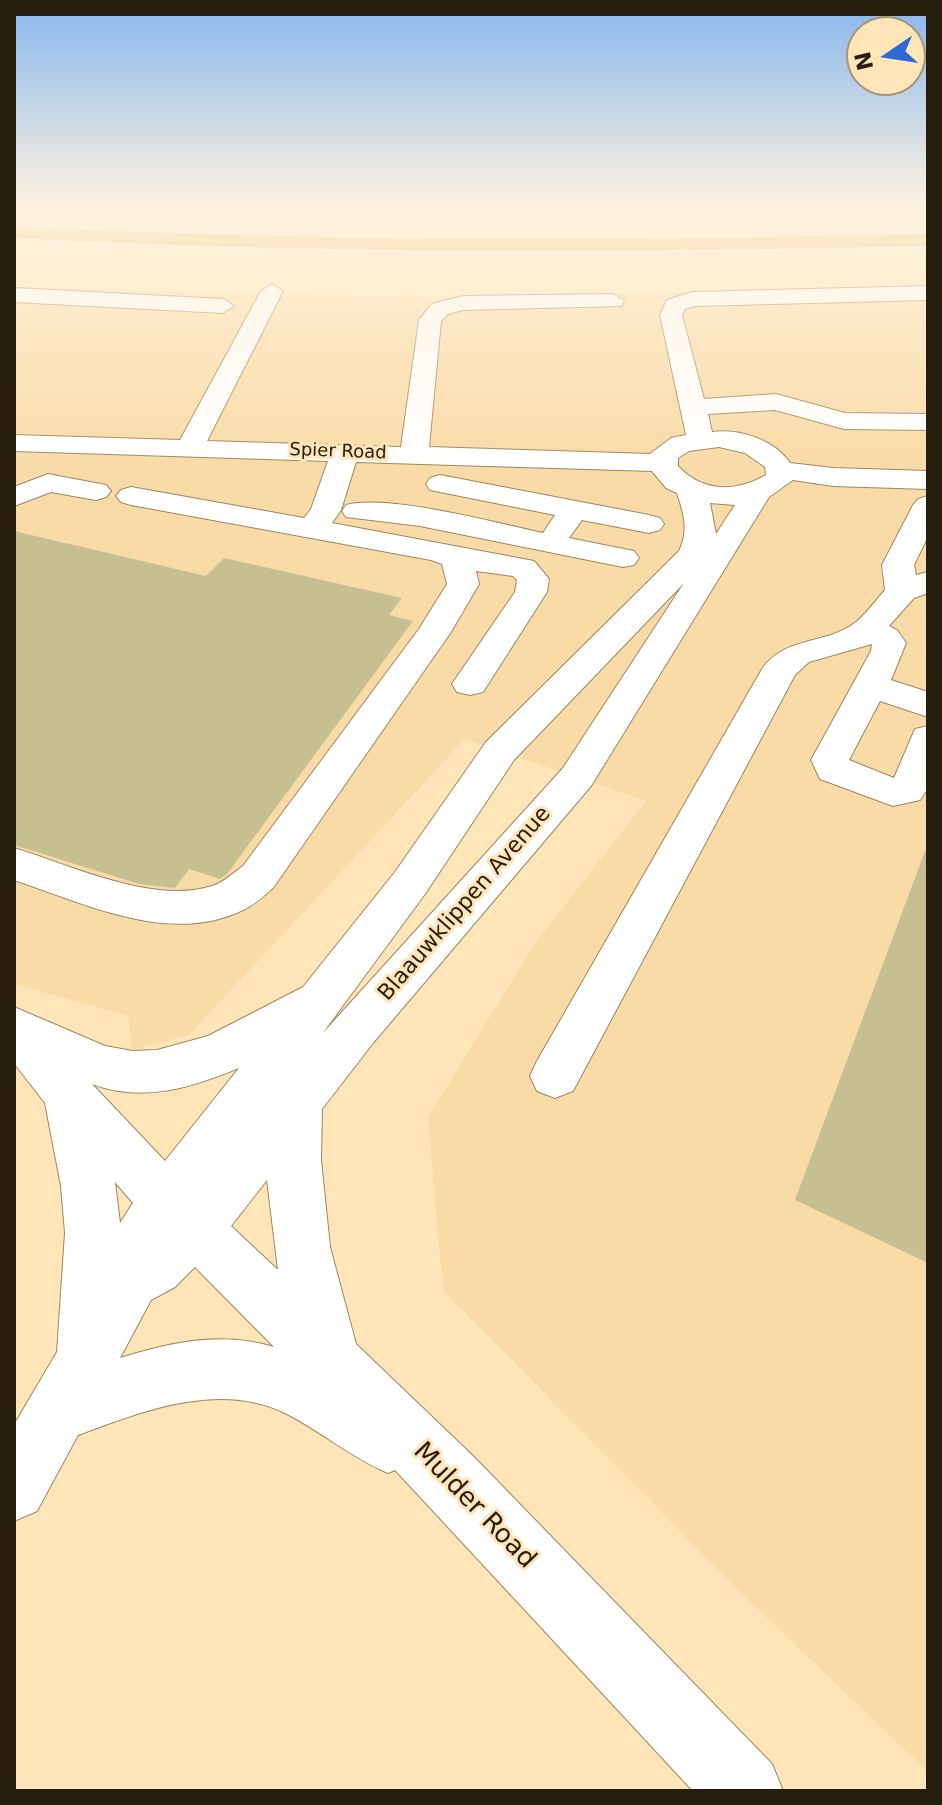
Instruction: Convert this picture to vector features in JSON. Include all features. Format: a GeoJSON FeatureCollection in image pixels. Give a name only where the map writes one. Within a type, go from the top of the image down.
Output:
{"type":"FeatureCollection","features":[{"type":"Feature","properties":{"kind":"street"},"geometry":{"type":"LineString","coordinates":[[18,295],[223,306]]}},
{"type":"Feature","properties":{"kind":"street"},"geometry":{"type":"LineString","coordinates":[[190,447],[270,295]]}},
{"type":"Feature","properties":{"kind":"street"},"geometry":{"type":"LineString","coordinates":[[701,440],[671,315],[675,305],[682,302],[867,295]]}},
{"type":"Feature","properties":{"kind":"street"},"geometry":{"type":"LineString","coordinates":[[414,454],[430,320],[440,309],[449,305],[481,302],[613,301]]}},
{"type":"Feature","properties":{"kind":"street"},"geometry":{"type":"LineString","coordinates":[[694,410],[717,404],[776,402],[844,421],[928,422]]}},
{"type":"Feature","properties":{"kind":"street"},"geometry":{"type":"LineString","coordinates":[[769,482],[776,461],[753,446],[719,439],[672,447],[661,463],[669,478],[691,490],[724,496],[769,482],[833,477],[928,480]]}},
{"type":"Feature","properties":{"kind":"street","name":"Spier Road"},"geometry":{"type":"LineString","coordinates":[[14,443],[661,463]]}},
{"type":"Feature","properties":{"kind":"street"},"geometry":{"type":"LineString","coordinates":[[319,519],[345,452]]}},
{"type":"Feature","properties":{"kind":"street","name":"Blaauwklippen Avenue"},"geometry":{"type":"LineString","coordinates":[[182,1214],[297,1099],[577,777],[769,482]]}},
{"type":"Feature","properties":{"kind":"street"},"geometry":{"type":"LineString","coordinates":[[14,497],[48,483],[96,491]]}},
{"type":"Feature","properties":{"kind":"street"},"geometry":{"type":"LineString","coordinates":[[440,484],[649,524]]}},
{"type":"Feature","properties":{"kind":"street","name":"Blaauwklippen Avenue"},"geometry":{"type":"LineString","coordinates":[[14,1488],[131,1280],[155,1267],[182,1214],[327,994],[432,852],[500,751],[692,556],[701,541],[704,526],[691,490]]}},
{"type":"Feature","properties":{"kind":"street"},"geometry":{"type":"LineString","coordinates":[[131,496],[319,519],[457,559],[523,568],[533,579],[531,592],[470,684]]}},
{"type":"Feature","properties":{"kind":"street"},"geometry":{"type":"LineString","coordinates":[[555,1076],[780,669],[797,655],[840,644],[867,630],[915,587],[898,565],[928,505]]}},
{"type":"Feature","properties":{"kind":"street"},"geometry":{"type":"LineString","coordinates":[[550,543],[574,510]]}},
{"type":"Feature","properties":{"kind":"street"},"geometry":{"type":"LineString","coordinates":[[319,519],[372,511],[420,517],[623,558]]}},
{"type":"Feature","properties":{"kind":"street"},"geometry":{"type":"LineString","coordinates":[[14,864],[143,904],[184,910],[225,900],[258,877],[434,632],[463,584],[457,559]]}},
{"type":"Feature","properties":{"kind":"street"},"geometry":{"type":"LineString","coordinates":[[867,630],[885,637],[889,643],[888,651],[830,760],[834,770],[893,792],[906,790],[914,779],[928,738]]}},
{"type":"Feature","properties":{"kind":"street"},"geometry":{"type":"LineString","coordinates":[[870,685],[928,705]]}},
{"type":"Feature","properties":{"kind":"street"},"geometry":{"type":"LineString","coordinates":[[546,703],[611,727]]}},
{"type":"Feature","properties":{"kind":"street"},"geometry":{"type":"LineString","coordinates":[[432,852],[490,876]]}},
{"type":"Feature","properties":{"kind":"street"},"geometry":{"type":"LineString","coordinates":[[15,1027],[95,1062],[131,1073],[175,1069],[218,1055],[327,994]]}},
{"type":"Feature","properties":{"kind":"street","name":"Mulder Road"},"geometry":{"type":"LineString","coordinates":[[15,1027],[69,1095],[182,1214],[451,1480],[745,1791]]}},
{"type":"Feature","properties":{"kind":"street"},"geometry":{"type":"LineString","coordinates":[[69,1095],[89,1188],[92,1220],[92,1274],[70,1388],[189,1369],[222,1367],[267,1374],[305,1390],[451,1480]]}},
{"type":"Feature","properties":{"kind":"street"},"geometry":{"type":"LineString","coordinates":[[297,1099],[294,1181],[298,1221],[306,1268],[329,1359]]}},
{"type":"Feature","properties":{"kind":"shaded area"},"geometry":{"type":"Polygon","coordinates":[[[14,295],[928,295],[928,1772],[735,1587],[443,1290],[428,1117],[534,945],[646,801],[465,739],[189,1035],[132,1050],[128,1016],[14,984],[14,295]]]}},
{"type":"Feature","properties":{"kind":"building"},"geometry":{"type":"Polygon","coordinates":[[[14,531],[206,576],[224,558],[402,598],[389,615],[413,621],[227,874],[220,879],[189,869],[175,888],[139,884],[14,845],[14,531]]]}},
{"type":"Feature","properties":{"kind":"building"},"geometry":{"type":"Polygon","coordinates":[[[925,851],[928,852],[928,1263],[795,1200],[925,851]]]}}]}
